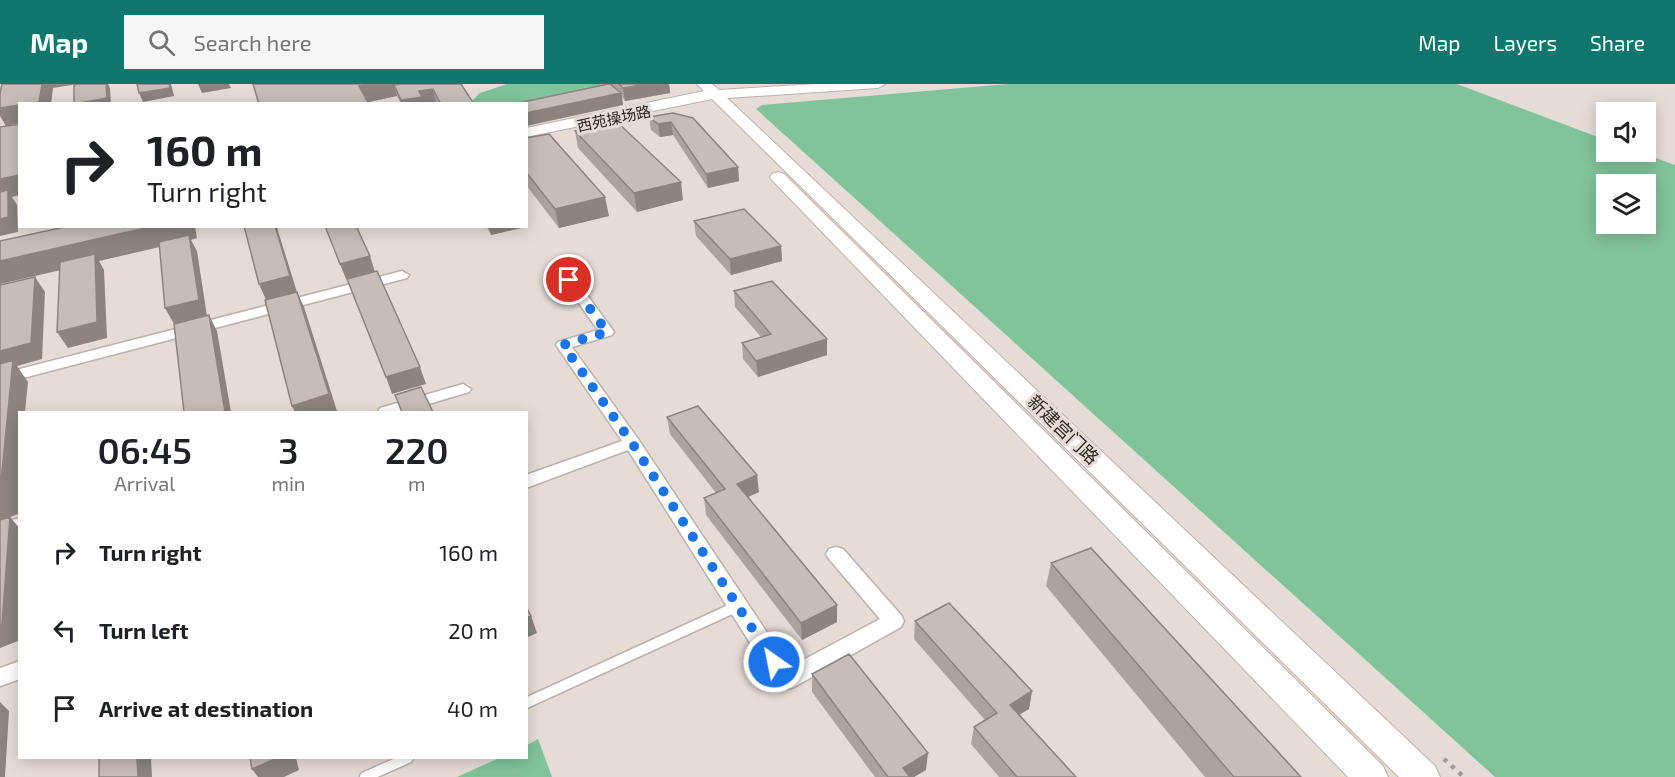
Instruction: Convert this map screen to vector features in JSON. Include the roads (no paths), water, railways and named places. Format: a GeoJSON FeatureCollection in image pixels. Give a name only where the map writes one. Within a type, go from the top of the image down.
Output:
{"type":"FeatureCollection","features":[{"type":"Feature","properties":{"kind":"street","name":"西苑操场路"},"geometry":{"type":"LineString","coordinates":[[528,135],[701,92],[878,84]]}},
{"type":"Feature","properties":{"kind":"street","name":"新建宫门路"},"geometry":{"type":"LineString","coordinates":[[701,92],[1371,777]]}},
{"type":"Feature","properties":{"kind":"street","name":"新建宫门路"},"geometry":{"type":"LineString","coordinates":[[701,92],[1423,777]]}},
{"type":"Feature","properties":{"kind":"street"},"geometry":{"type":"LineString","coordinates":[[0,379],[402,275]]}},
{"type":"Feature","properties":{"kind":"street"},"geometry":{"type":"LineString","coordinates":[[569,280],[607,332],[563,345],[632,443],[786,680],[894,621],[836,554]]}},
{"type":"Feature","properties":{"kind":"street"},"geometry":{"type":"LineString","coordinates":[[389,411],[463,389]]}},
{"type":"Feature","properties":{"kind":"street"},"geometry":{"type":"LineString","coordinates":[[528,481],[632,443]]}},
{"type":"Feature","properties":{"kind":"street"},"geometry":{"type":"LineString","coordinates":[[0,530],[18,525]]}},
{"type":"Feature","properties":{"kind":"street"},"geometry":{"type":"LineString","coordinates":[[0,677],[18,671]]}},
{"type":"Feature","properties":{"kind":"lane"},"geometry":{"type":"LineString","coordinates":[[528,702],[738,606]]}},
{"type":"Feature","properties":{"kind":"lane"},"geometry":{"type":"LineString","coordinates":[[365,777],[406,759]]}}]}
